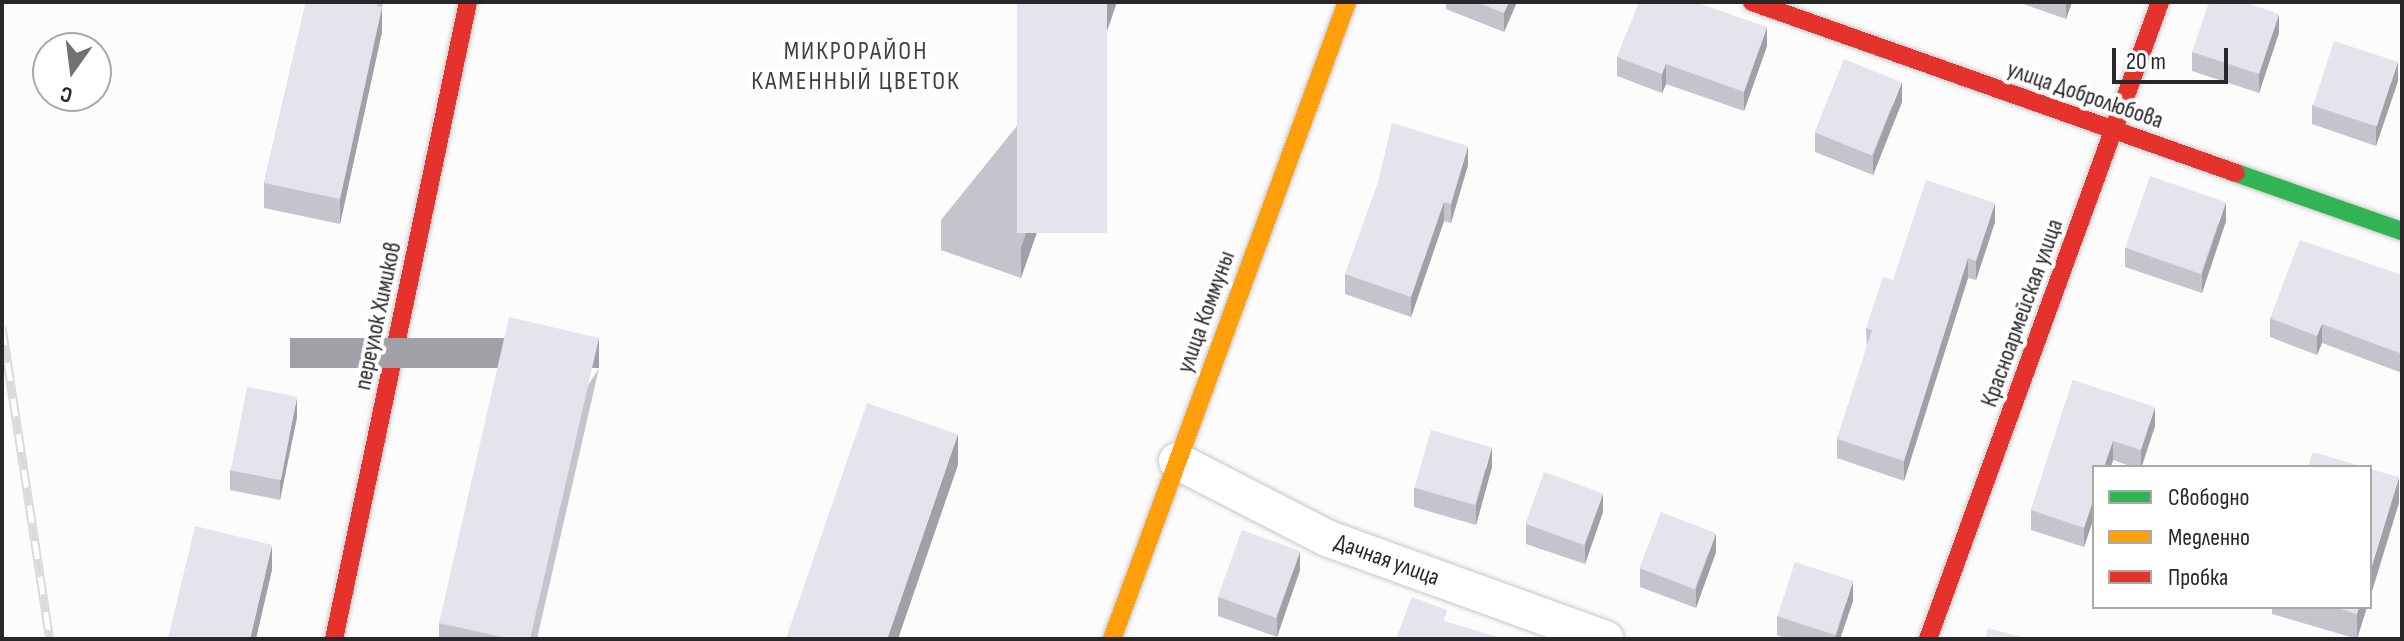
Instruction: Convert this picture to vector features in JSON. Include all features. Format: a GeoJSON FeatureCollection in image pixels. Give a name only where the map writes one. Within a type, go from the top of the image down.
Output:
{"type":"FeatureCollection","features":[{"type":"Feature","properties":{"kind":"street","name":"переулок Химиков"},"geometry":{"type":"LineString","coordinates":[[334,639],[468,2]]}},
{"type":"Feature","properties":{"kind":"street","name":"улица Коммуны"},"geometry":{"type":"LineString","coordinates":[[1112,639],[1347,2]]}},
{"type":"Feature","properties":{"kind":"street","name":"улица Добролюбова"},"geometry":{"type":"LineString","coordinates":[[1752,2],[2402,231]]}},
{"type":"Feature","properties":{"kind":"street","name":"Красноармейская улица"},"geometry":{"type":"LineString","coordinates":[[1928,639],[2160,2]]}},
{"type":"Feature","properties":{"kind":"street","name":"Дачная улица"},"geometry":{"type":"LineString","coordinates":[[1177,461],[1329,539],[1606,639]]}},
{"type":"Feature","properties":{"kind":"building"},"geometry":{"type":"Polygon","coordinates":[[[306,2],[378,2],[377,6],[382,7],[340,199],[264,183],[306,2]]]}},
{"type":"Feature","properties":{"kind":"building"},"geometry":{"type":"Polygon","coordinates":[[[1017,2],[1107,2],[1107,233],[1017,233],[1017,2]]]}},
{"type":"Feature","properties":{"kind":"building"},"geometry":{"type":"Polygon","coordinates":[[[1476,2],[1509,2],[1504,13],[1476,2]]]}},
{"type":"Feature","properties":{"kind":"building"},"geometry":{"type":"Polygon","coordinates":[[[1639,2],[1695,2],[1767,27],[1744,92],[1666,64],[1662,74],[1617,57],[1639,2]]]}},
{"type":"Feature","properties":{"kind":"building"},"geometry":{"type":"Polygon","coordinates":[[[2209,2],[2244,2],[2279,14],[2259,74],[2192,52],[2209,2]]]}},
{"type":"Feature","properties":{"kind":"building"},"geometry":{"type":"Polygon","coordinates":[[[2334,41],[2398,62],[2377,126],[2313,106],[2334,41]]]}},
{"type":"Feature","properties":{"kind":"building"},"geometry":{"type":"Polygon","coordinates":[[[1844,59],[1901,82],[1872,155],[1814,132],[1844,59]]]}},
{"type":"Feature","properties":{"kind":"building"},"geometry":{"type":"Polygon","coordinates":[[[1392,123],[1468,146],[1451,204],[1444,202],[1411,297],[1345,274],[1378,182],[1392,123]]]}},
{"type":"Feature","properties":{"kind":"building"},"geometry":{"type":"Polygon","coordinates":[[[2150,176],[2226,202],[2201,274],[2125,248],[2150,176]]]}},
{"type":"Feature","properties":{"kind":"building"},"geometry":{"type":"Polygon","coordinates":[[[1926,180],[1995,203],[1976,261],[1968,258],[1904,461],[1837,439],[1872,330],[1866,328],[1883,277],[1893,280],[1926,180]]]}},
{"type":"Feature","properties":{"kind":"building"},"geometry":{"type":"Polygon","coordinates":[[[2300,240],[2402,275],[2402,354],[2322,324],[2317,336],[2270,318],[2300,240]]]}},
{"type":"Feature","properties":{"kind":"building"},"geometry":{"type":"Polygon","coordinates":[[[509,317],[599,338],[530,639],[511,639],[439,623],[509,317]]]}},
{"type":"Feature","properties":{"kind":"building"},"geometry":{"type":"Polygon","coordinates":[[[2073,380],[2155,407],[2141,450],[2113,441],[2105,465],[2092,465],[2092,504],[2084,528],[2031,510],[2073,380]]]}},
{"type":"Feature","properties":{"kind":"building"},"geometry":{"type":"Polygon","coordinates":[[[247,387],[297,397],[281,480],[231,470],[247,387]]]}},
{"type":"Feature","properties":{"kind":"building"},"geometry":{"type":"Polygon","coordinates":[[[867,403],[958,434],[887,639],[786,639],[867,403]]]}},
{"type":"Feature","properties":{"kind":"building"},"geometry":{"type":"Polygon","coordinates":[[[1431,430],[1492,447],[1475,505],[1414,488],[1431,430]]]}},
{"type":"Feature","properties":{"kind":"building"},"geometry":{"type":"Polygon","coordinates":[[[2313,452],[2357,465],[2309,465],[2313,452]]]}},
{"type":"Feature","properties":{"kind":"building"},"geometry":{"type":"Polygon","coordinates":[[[2372,470],[2399,477],[2372,565],[2372,470]]]}},
{"type":"Feature","properties":{"kind":"building"},"geometry":{"type":"Polygon","coordinates":[[[1544,472],[1603,494],[1584,545],[1525,524],[1544,472]]]}},
{"type":"Feature","properties":{"kind":"building"},"geometry":{"type":"Polygon","coordinates":[[[1661,512],[1716,533],[1695,589],[1639,568],[1661,512]]]}},
{"type":"Feature","properties":{"kind":"building"},"geometry":{"type":"Polygon","coordinates":[[[195,526],[272,545],[250,639],[168,639],[195,526]]]}},
{"type":"Feature","properties":{"kind":"building"},"geometry":{"type":"Polygon","coordinates":[[[1242,530],[1300,551],[1276,618],[1218,597],[1242,530]]]}},
{"type":"Feature","properties":{"kind":"building"},"geometry":{"type":"Polygon","coordinates":[[[1795,562],[1853,581],[1835,635],[1777,616],[1795,562]]]}},
{"type":"Feature","properties":{"kind":"building"},"geometry":{"type":"Polygon","coordinates":[[[1412,597],[1447,610],[1444,621],[1505,639],[1396,639],[1412,597]]]}},
{"type":"Feature","properties":{"kind":"building"},"geometry":{"type":"Polygon","coordinates":[[[2341,609],[2358,609],[2357,614],[2341,609]]]}},
{"type":"Feature","properties":{"kind":"building"},"geometry":{"type":"Polygon","coordinates":[[[1988,628],[2029,639],[1985,639],[1988,628]]]}},
{"type":"Feature","properties":{"kind":"railway"},"geometry":{"type":"LineString","coordinates":[[2,327],[50,639]]}},
{"type":"Feature","properties":{"kind":"traffic: fast"},"geometry":{"type":"LineString","coordinates":[[2236,173],[2402,231]]}},
{"type":"Feature","properties":{"kind":"traffic: slow"},"geometry":{"type":"LineString","coordinates":[[1112,639],[1347,2]]}},
{"type":"Feature","properties":{"kind":"traffic: jam"},"geometry":{"type":"LineString","coordinates":[[334,639],[468,2]]}},
{"type":"Feature","properties":{"kind":"traffic: jam"},"geometry":{"type":"LineString","coordinates":[[1752,2],[2236,173]]}},
{"type":"Feature","properties":{"kind":"traffic: jam"},"geometry":{"type":"LineString","coordinates":[[1928,639],[2160,2]]}},
{"type":"Feature","properties":{"kind":"district","name":"МИКРОРАЙОН КАМЕННЫЙ ЦВЕТОК"},"geometry":{"type":"Point","coordinates":[856,67]}}]}
